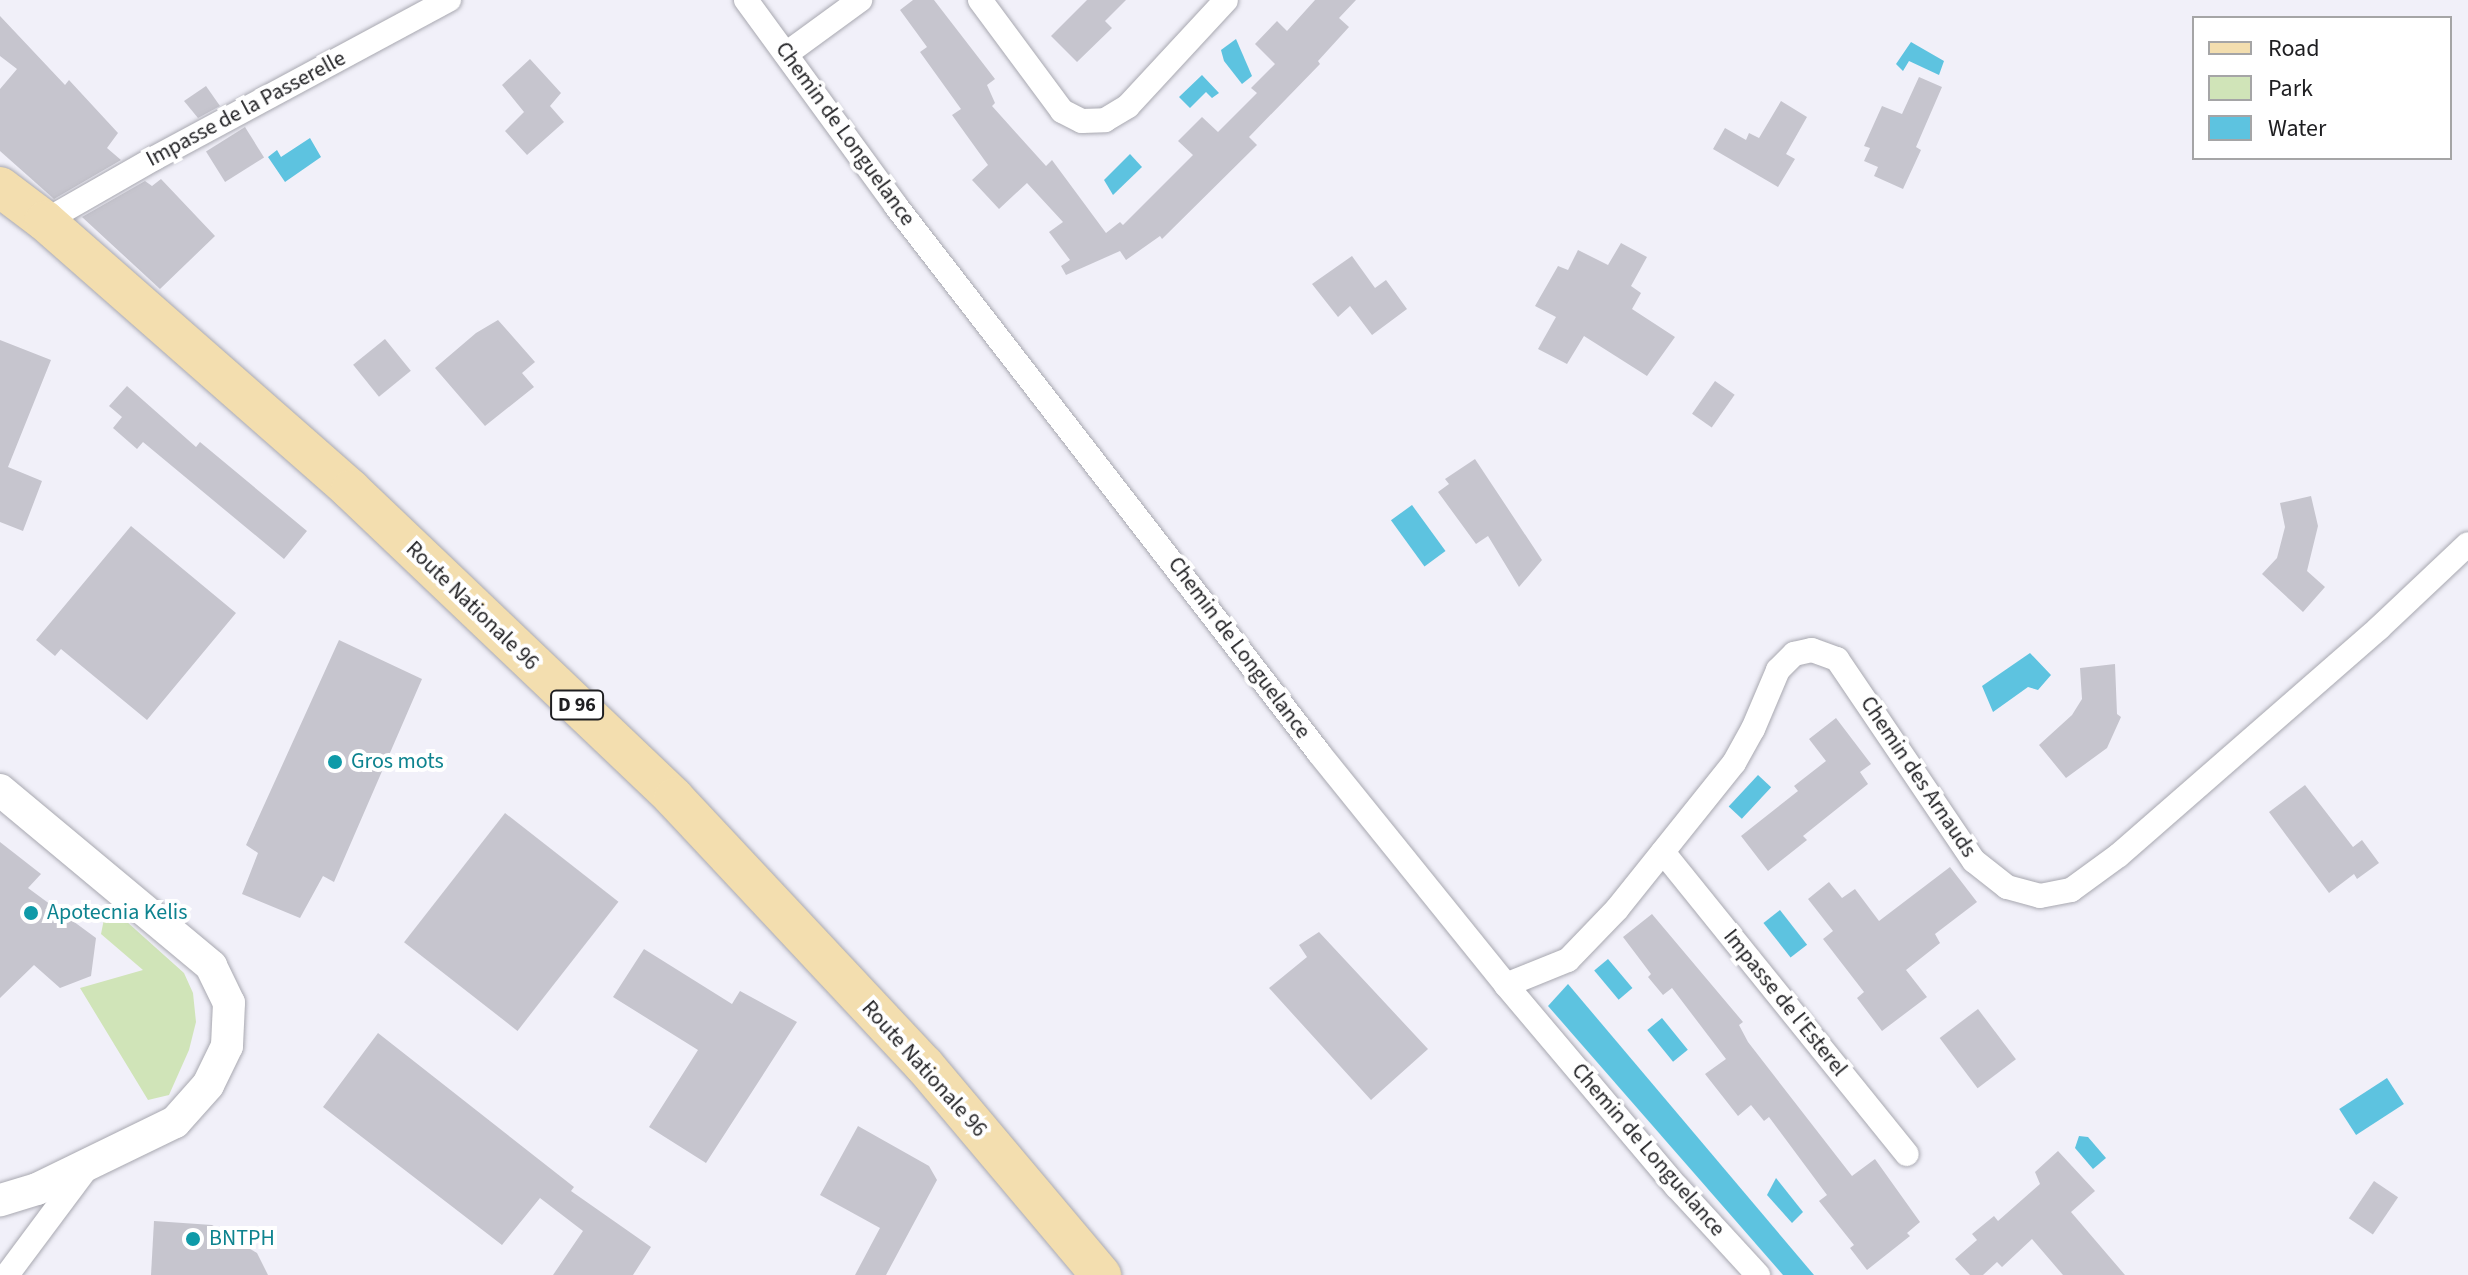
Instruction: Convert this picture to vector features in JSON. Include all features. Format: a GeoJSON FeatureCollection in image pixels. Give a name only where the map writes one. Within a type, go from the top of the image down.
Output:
{"type":"FeatureCollection","features":[{"type":"Feature","properties":{"kind":"main road","name":"Route Nationale 96"},"geometry":{"type":"LineString","coordinates":[[0,187],[45,221],[351,490],[674,798],[924,1065],[1101,1275]]}},
{"type":"Feature","properties":{"kind":"street","name":"Impasse de la Passerelle"},"geometry":{"type":"LineString","coordinates":[[45,221],[155,158],[449,0]]}},
{"type":"Feature","properties":{"kind":"street","name":"Chemin de Longuelance"},"geometry":{"type":"LineString","coordinates":[[746,0],[906,218],[1319,753],[1506,985],[1677,1187],[1758,1275]]}},
{"type":"Feature","properties":{"kind":"street"},"geometry":{"type":"LineString","coordinates":[[786,54],[860,0]]}},
{"type":"Feature","properties":{"kind":"street"},"geometry":{"type":"LineString","coordinates":[[980,0],[1062,111],[1082,121],[1105,120],[1128,106],[1226,0]]}},
{"type":"Feature","properties":{"kind":"street","name":"Chemin des Arnauds"},"geometry":{"type":"LineString","coordinates":[[1506,985],[1568,960],[1617,909],[1734,763],[1753,729],[1778,670],[1794,654],[1812,650],[1837,659],[1974,861],[2007,887],[2040,896],[2071,890],[2119,855],[2367,639],[2468,544]]}},
{"type":"Feature","properties":{"kind":"street"},"geometry":{"type":"LineString","coordinates":[[0,790],[211,966],[229,1003],[227,1046],[208,1085],[175,1122],[37,1189],[0,1200]]}},
{"type":"Feature","properties":{"kind":"street","name":"Impasse de l'Esterel"},"geometry":{"type":"LineString","coordinates":[[1663,852],[1907,1154]]}},
{"type":"Feature","properties":{"kind":"street"},"geometry":{"type":"LineString","coordinates":[[7,1275],[90,1163]]}},
{"type":"Feature","properties":{"kind":"green space"},"geometry":{"type":"Polygon","coordinates":[[[107,904],[184,973],[193,993],[196,1022],[189,1050],[169,1095],[148,1100],[80,988],[143,970],[101,934],[107,904]]]}},
{"type":"Feature","properties":{"kind":"water"},"geometry":{"type":"Polygon","coordinates":[[[1236,39],[1252,76],[1242,84],[1224,61],[1221,50],[1236,39]]]}},
{"type":"Feature","properties":{"kind":"water"},"geometry":{"type":"Polygon","coordinates":[[[1911,42],[1944,61],[1939,75],[1909,61],[1903,71],[1896,64],[1911,42]]]}},
{"type":"Feature","properties":{"kind":"water"},"geometry":{"type":"Polygon","coordinates":[[[1202,75],[1219,93],[1212,98],[1206,92],[1190,108],[1179,97],[1202,75]]]}},
{"type":"Feature","properties":{"kind":"water"},"geometry":{"type":"Polygon","coordinates":[[[310,138],[321,157],[285,182],[268,157],[277,150],[281,157],[310,138]]]}},
{"type":"Feature","properties":{"kind":"water"},"geometry":{"type":"Polygon","coordinates":[[[1130,154],[1142,167],[1113,195],[1104,180],[1130,154]]]}},
{"type":"Feature","properties":{"kind":"water"},"geometry":{"type":"Polygon","coordinates":[[[1412,505],[1446,551],[1424,566],[1391,520],[1412,505]]]}},
{"type":"Feature","properties":{"kind":"water"},"geometry":{"type":"Polygon","coordinates":[[[2030,653],[2051,675],[2038,690],[2028,687],[1993,712],[1982,686],[2030,653]]]}},
{"type":"Feature","properties":{"kind":"water"},"geometry":{"type":"Polygon","coordinates":[[[1758,775],[1771,787],[1742,819],[1729,806],[1758,775]]]}},
{"type":"Feature","properties":{"kind":"water"},"geometry":{"type":"Polygon","coordinates":[[[1780,910],[1807,945],[1791,958],[1763,923],[1780,910]]]}},
{"type":"Feature","properties":{"kind":"water"},"geometry":{"type":"Polygon","coordinates":[[[1608,959],[1632,988],[1619,1000],[1594,971],[1608,959]]]}},
{"type":"Feature","properties":{"kind":"water"},"geometry":{"type":"Polygon","coordinates":[[[1568,984],[1814,1275],[1783,1275],[1548,1006],[1568,984]]]}},
{"type":"Feature","properties":{"kind":"water"},"geometry":{"type":"Polygon","coordinates":[[[1662,1018],[1688,1050],[1673,1062],[1647,1030],[1662,1018]]]}},
{"type":"Feature","properties":{"kind":"water"},"geometry":{"type":"Polygon","coordinates":[[[2387,1078],[2404,1104],[2356,1135],[2339,1109],[2387,1078]]]}},
{"type":"Feature","properties":{"kind":"water"},"geometry":{"type":"Polygon","coordinates":[[[2079,1136],[2088,1137],[2106,1158],[2093,1169],[2075,1148],[2079,1136]]]}},
{"type":"Feature","properties":{"kind":"water"},"geometry":{"type":"Polygon","coordinates":[[[1776,1178],[1803,1212],[1792,1223],[1767,1195],[1776,1178]]]}},
{"type":"Feature","properties":{"kind":"building"},"geometry":{"type":"Polygon","coordinates":[[[913,0],[934,0],[995,79],[987,85],[995,103],[992,106],[1046,166],[1052,160],[1106,233],[1120,222],[1123,225],[1193,155],[1178,141],[1202,117],[1218,132],[1257,93],[1251,88],[1275,64],[1255,44],[1277,21],[1287,31],[1315,0],[1356,0],[1339,18],[1349,27],[1318,61],[1320,64],[1249,137],[1257,145],[1162,239],[1160,236],[1126,260],[1120,251],[1066,275],[1061,266],[1070,260],[1049,232],[1063,222],[1027,183],[999,209],[972,180],[988,165],[952,115],[961,109],[920,52],[927,47],[900,10],[913,0]]]}},
{"type":"Feature","properties":{"kind":"building"},"geometry":{"type":"Polygon","coordinates":[[[1087,0],[1126,0],[1105,21],[1112,28],[1077,62],[1051,36],[1087,0]]]}},
{"type":"Feature","properties":{"kind":"building"},"geometry":{"type":"Polygon","coordinates":[[[0,16],[65,85],[69,80],[118,133],[107,148],[121,160],[54,199],[0,151],[0,89],[17,69],[0,56],[0,16]]]}},
{"type":"Feature","properties":{"kind":"building"},"geometry":{"type":"Polygon","coordinates":[[[530,59],[561,93],[550,106],[564,122],[527,155],[505,131],[524,112],[502,85],[530,59]]]}},
{"type":"Feature","properties":{"kind":"building"},"geometry":{"type":"Polygon","coordinates":[[[1919,77],[1942,87],[1916,147],[1921,150],[1903,189],[1874,176],[1878,167],[1864,161],[1870,148],[1864,146],[1882,106],[1902,114],[1919,77]]]}},
{"type":"Feature","properties":{"kind":"building"},"geometry":{"type":"Polygon","coordinates":[[[206,86],[220,106],[198,118],[184,101],[206,86]]]}},
{"type":"Feature","properties":{"kind":"building"},"geometry":{"type":"Polygon","coordinates":[[[1781,101],[1807,117],[1786,154],[1795,159],[1778,187],[1713,149],[1725,128],[1746,140],[1749,133],[1759,138],[1781,101]]]}},
{"type":"Feature","properties":{"kind":"building"},"geometry":{"type":"Polygon","coordinates":[[[245,127],[264,158],[225,182],[206,151],[245,127]]]}},
{"type":"Feature","properties":{"kind":"building"},"geometry":{"type":"Polygon","coordinates":[[[161,179],[215,236],[160,289],[82,217],[145,181],[152,186],[161,179]]]}},
{"type":"Feature","properties":{"kind":"building"},"geometry":{"type":"Polygon","coordinates":[[[1621,243],[1647,257],[1631,286],[1641,293],[1632,309],[1675,337],[1647,376],[1584,336],[1567,364],[1538,349],[1556,317],[1535,306],[1558,266],[1568,270],[1578,250],[1608,265],[1621,243]]]}},
{"type":"Feature","properties":{"kind":"building"},"geometry":{"type":"Polygon","coordinates":[[[1352,256],[1375,288],[1386,280],[1407,309],[1372,335],[1350,306],[1338,317],[1312,284],[1352,256]]]}},
{"type":"Feature","properties":{"kind":"building"},"geometry":{"type":"Polygon","coordinates":[[[498,320],[535,362],[522,373],[534,387],[485,426],[435,368],[476,333],[498,320]]]}},
{"type":"Feature","properties":{"kind":"building"},"geometry":{"type":"Polygon","coordinates":[[[385,339],[411,371],[379,397],[353,365],[385,339]]]}},
{"type":"Feature","properties":{"kind":"building"},"geometry":{"type":"Polygon","coordinates":[[[0,340],[51,360],[8,467],[42,481],[23,531],[0,522],[0,340]]]}},
{"type":"Feature","properties":{"kind":"building"},"geometry":{"type":"Polygon","coordinates":[[[1715,381],[1735,395],[1712,428],[1692,414],[1715,381]]]}},
{"type":"Feature","properties":{"kind":"building"},"geometry":{"type":"Polygon","coordinates":[[[127,386],[196,447],[200,442],[307,531],[284,559],[143,442],[137,449],[113,428],[122,417],[109,406],[127,386]]]}},
{"type":"Feature","properties":{"kind":"building"},"geometry":{"type":"Polygon","coordinates":[[[1475,459],[1542,560],[1519,587],[1488,536],[1476,544],[1438,492],[1449,484],[1445,479],[1475,459]]]}},
{"type":"Feature","properties":{"kind":"building"},"geometry":{"type":"Polygon","coordinates":[[[2311,496],[2318,526],[2307,571],[2325,587],[2303,612],[2262,574],[2277,558],[2285,527],[2280,503],[2311,496]]]}},
{"type":"Feature","properties":{"kind":"building"},"geometry":{"type":"Polygon","coordinates":[[[131,526],[236,613],[147,720],[61,649],[55,656],[36,640],[131,526]]]}},
{"type":"Feature","properties":{"kind":"building","name":"Gros mots"},"geometry":{"type":"Polygon","coordinates":[[[339,640],[422,679],[334,882],[323,876],[300,918],[242,894],[258,853],[246,845],[339,640]]]}},
{"type":"Feature","properties":{"kind":"building"},"geometry":{"type":"Polygon","coordinates":[[[2115,664],[2117,714],[2121,717],[2107,748],[2066,778],[2039,745],[2072,715],[2082,699],[2080,668],[2115,664]]]}},
{"type":"Feature","properties":{"kind":"building"},"geometry":{"type":"Polygon","coordinates":[[[1836,718],[1871,764],[1860,772],[1868,784],[1803,836],[1807,840],[1768,871],[1741,836],[1798,791],[1794,786],[1826,761],[1809,739],[1836,718]]]}},
{"type":"Feature","properties":{"kind":"building"},"geometry":{"type":"Polygon","coordinates":[[[2305,785],[2353,847],[2362,840],[2379,863],[2357,879],[2354,874],[2329,893],[2269,812],[2305,785]]]}},
{"type":"Feature","properties":{"kind":"building"},"geometry":{"type":"Polygon","coordinates":[[[505,813],[618,902],[518,1031],[404,942],[505,813]]]}},
{"type":"Feature","properties":{"kind":"building","name":"Apotecnia Kelis"},"geometry":{"type":"Polygon","coordinates":[[[0,842],[41,874],[28,888],[96,938],[91,976],[60,988],[34,965],[0,998],[0,842]]]}},
{"type":"Feature","properties":{"kind":"building"},"geometry":{"type":"Polygon","coordinates":[[[1950,867],[1977,902],[1935,934],[1940,943],[1906,970],[1927,997],[1882,1031],[1857,998],[1864,992],[1823,939],[1833,931],[1808,899],[1829,882],[1842,898],[1855,889],[1879,921],[1950,867]]]}},
{"type":"Feature","properties":{"kind":"building"},"geometry":{"type":"Polygon","coordinates":[[[1652,914],[1743,1022],[1739,1025],[1748,1042],[1852,1176],[1875,1159],[1920,1222],[1907,1233],[1910,1236],[1867,1270],[1850,1248],[1854,1245],[1819,1201],[1827,1195],[1769,1117],[1764,1121],[1751,1105],[1738,1116],[1705,1074],[1726,1059],[1672,988],[1663,995],[1623,937],[1652,914]]]}},
{"type":"Feature","properties":{"kind":"building"},"geometry":{"type":"Polygon","coordinates":[[[1319,932],[1428,1049],[1371,1100],[1269,988],[1307,957],[1299,945],[1319,932]]]}},
{"type":"Feature","properties":{"kind":"building"},"geometry":{"type":"Polygon","coordinates":[[[644,949],[732,1004],[740,991],[797,1022],[706,1163],[649,1127],[698,1050],[613,997],[644,949]]]}},
{"type":"Feature","properties":{"kind":"building"},"geometry":{"type":"Polygon","coordinates":[[[1978,1009],[2016,1059],[1978,1088],[1940,1038],[1978,1009]]]}},
{"type":"Feature","properties":{"kind":"building"},"geometry":{"type":"Polygon","coordinates":[[[378,1033],[574,1187],[571,1191],[651,1247],[633,1275],[553,1275],[583,1231],[540,1198],[502,1245],[323,1107],[378,1033]]]}},
{"type":"Feature","properties":{"kind":"building"},"geometry":{"type":"Polygon","coordinates":[[[858,1126],[929,1166],[937,1180],[886,1275],[855,1275],[880,1228],[820,1195],[858,1126]]]}},
{"type":"Feature","properties":{"kind":"building"},"geometry":{"type":"Polygon","coordinates":[[[2058,1151],[2095,1191],[2071,1212],[2125,1275],[2063,1275],[2032,1239],[2002,1267],[1997,1262],[1983,1275],[1970,1275],[1955,1259],[1977,1240],[1972,1234],[1994,1216],[1998,1221],[2040,1184],[2035,1172],[2058,1151]]]}},
{"type":"Feature","properties":{"kind":"building"},"geometry":{"type":"Polygon","coordinates":[[[2374,1181],[2398,1197],[2373,1235],[2349,1218],[2374,1181]]]}},
{"type":"Feature","properties":{"kind":"building","name":"BNTPH"},"geometry":{"type":"Polygon","coordinates":[[[154,1221],[212,1225],[257,1253],[268,1275],[151,1275],[154,1221]]]}},
{"type":"Feature","properties":{"kind":"place","name":"Gros mots"},"geometry":{"type":"Point","coordinates":[335,762]}},
{"type":"Feature","properties":{"kind":"place","name":"Apotecnia Kelis"},"geometry":{"type":"Point","coordinates":[31,913]}},
{"type":"Feature","properties":{"kind":"place","name":"BNTPH"},"geometry":{"type":"Point","coordinates":[193,1239]}}]}
